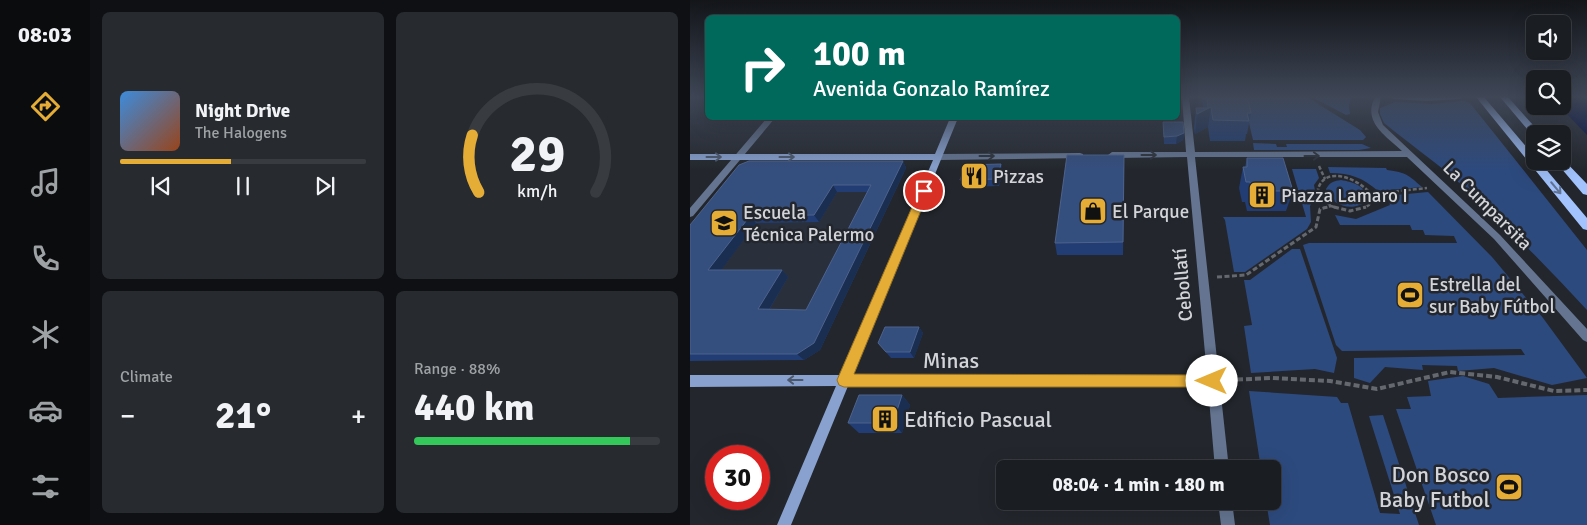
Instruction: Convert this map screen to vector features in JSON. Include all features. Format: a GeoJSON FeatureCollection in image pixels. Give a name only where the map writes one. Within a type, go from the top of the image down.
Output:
{"type":"FeatureCollection","features":[{"type":"Feature","properties":{"kind":"main road"},"geometry":{"type":"LineString","coordinates":[[1500,122],[1587,226]]}},
{"type":"Feature","properties":{"kind":"main road"},"geometry":{"type":"LineString","coordinates":[[1568,170],[1587,191]]}},
{"type":"Feature","properties":{"kind":"street"},"geometry":{"type":"LineString","coordinates":[[690,214],[768,122]]}},
{"type":"Feature","properties":{"kind":"street"},"geometry":{"type":"LineString","coordinates":[[784,525],[953,122]]}},
{"type":"Feature","properties":{"kind":"street","name":"Cebollatí"},"geometry":{"type":"LineString","coordinates":[[1188,122],[1201,278],[1221,460]]}},
{"type":"Feature","properties":{"kind":"street","name":"La Cumparsita"},"geometry":{"type":"LineString","coordinates":[[1378,122],[1380,126],[1497,237],[1587,337]]}},
{"type":"Feature","properties":{"kind":"street"},"geometry":{"type":"LineString","coordinates":[[1103,156],[1410,154]]}},
{"type":"Feature","properties":{"kind":"street"},"geometry":{"type":"LineString","coordinates":[[690,157],[1094,156]]}},
{"type":"Feature","properties":{"kind":"street","name":"Minas"},"geometry":{"type":"LineString","coordinates":[[690,381],[1212,381]]}},
{"type":"Feature","properties":{"kind":"street"},"geometry":{"type":"LineString","coordinates":[[1226,510],[1228,525]]}},
{"type":"Feature","properties":{"kind":"path"},"geometry":{"type":"LineString","coordinates":[[1331,177],[1346,177],[1362,184],[1371,194],[1369,205],[1357,211],[1331,206],[1324,200],[1318,189],[1320,183],[1331,177]]}},
{"type":"Feature","properties":{"kind":"path"},"geometry":{"type":"LineString","coordinates":[[1371,194],[1424,189],[1443,185]]}},
{"type":"Feature","properties":{"kind":"path"},"geometry":{"type":"LineString","coordinates":[[1201,278],[1246,275],[1316,227],[1320,209],[1331,206]]}},
{"type":"Feature","properties":{"kind":"path"},"geometry":{"type":"LineString","coordinates":[[1212,381],[1272,378],[1300,381],[1330,381],[1377,389],[1450,372],[1497,377],[1554,391],[1587,390]]}},
{"type":"Feature","properties":{"kind":"shaded area"},"geometry":{"type":"Polygon","coordinates":[[[1249,122],[1346,122],[1360,130],[1366,137],[1363,140],[1253,140],[1249,122]]]}},
{"type":"Feature","properties":{"kind":"shaded area"},"geometry":{"type":"Polygon","coordinates":[[[1383,122],[1485,122],[1587,250],[1587,310],[1473,195],[1383,122]]]}},
{"type":"Feature","properties":{"kind":"shaded area"},"geometry":{"type":"Polygon","coordinates":[[[1574,122],[1587,122],[1587,135],[1574,122]]]}},
{"type":"Feature","properties":{"kind":"shaded area"},"geometry":{"type":"Polygon","coordinates":[[[1253,143],[1276,144],[1277,147],[1287,147],[1286,144],[1362,144],[1371,148],[1359,150],[1254,150],[1253,143]]]}},
{"type":"Feature","properties":{"kind":"shaded area"},"geometry":{"type":"Polygon","coordinates":[[[1328,167],[1386,168],[1387,170],[1406,175],[1422,187],[1378,191],[1356,177],[1330,173],[1328,167]]]}},
{"type":"Feature","properties":{"kind":"shaded area"},"geometry":{"type":"Polygon","coordinates":[[[900,168],[904,173],[820,350],[804,360],[690,241],[900,168]]]}},
{"type":"Feature","properties":{"kind":"shaded area"},"geometry":{"type":"Polygon","coordinates":[[[1292,169],[1316,169],[1319,178],[1314,185],[1316,196],[1310,206],[1311,222],[1307,229],[1245,272],[1234,272],[1223,217],[1306,217],[1292,169]]]}},
{"type":"Feature","properties":{"kind":"shaded area"},"geometry":{"type":"Polygon","coordinates":[[[1341,180],[1362,188],[1365,191],[1367,200],[1362,204],[1350,207],[1332,200],[1326,189],[1332,182],[1341,180]]]}},
{"type":"Feature","properties":{"kind":"shaded area"},"geometry":{"type":"Polygon","coordinates":[[[1428,192],[1492,257],[1543,318],[1587,378],[1552,385],[1494,368],[1458,371],[1457,366],[1422,365],[1423,370],[1385,367],[1370,383],[1354,378],[1354,358],[1525,355],[1521,349],[1342,351],[1336,345],[1303,245],[1309,243],[1457,243],[1454,236],[1425,235],[1423,230],[1412,230],[1410,225],[1340,225],[1335,215],[1356,219],[1390,205],[1386,196],[1428,192]]]}},
{"type":"Feature","properties":{"kind":"shaded area"},"geometry":{"type":"Polygon","coordinates":[[[1292,249],[1300,249],[1337,358],[1334,373],[1315,369],[1251,373],[1244,326],[1252,325],[1244,280],[1250,280],[1292,249]]]}},
{"type":"Feature","properties":{"kind":"shaded area"},"geometry":{"type":"Polygon","coordinates":[[[1463,376],[1489,384],[1498,398],[1587,395],[1587,525],[1436,525],[1396,409],[1411,409],[1407,397],[1431,396],[1428,381],[1463,376]]]}},
{"type":"Feature","properties":{"kind":"shaded area"},"geometry":{"type":"Polygon","coordinates":[[[1249,391],[1337,397],[1341,403],[1348,403],[1380,513],[1400,514],[1369,416],[1383,415],[1419,525],[1270,525],[1268,510],[1281,510],[1281,460],[1260,460],[1249,391]]]}},
{"type":"Feature","properties":{"kind":"building"},"geometry":{"type":"Polygon","coordinates":[[[1163,122],[1183,122],[1184,133],[1177,136],[1164,137],[1163,122]]]}},
{"type":"Feature","properties":{"kind":"building","name":"El Parque"},"geometry":{"type":"Polygon","coordinates":[[[1067,155],[1124,155],[1123,242],[1055,243],[1067,155]]]}},
{"type":"Feature","properties":{"kind":"building"},"geometry":{"type":"Polygon","coordinates":[[[1247,158],[1283,158],[1293,191],[1252,191],[1250,182],[1246,182],[1243,167],[1247,167],[1247,158]]]}},
{"type":"Feature","properties":{"kind":"building"},"geometry":{"type":"Polygon","coordinates":[[[749,161],[903,161],[814,343],[797,354],[690,354],[690,225],[739,165],[749,161]],[[833,185],[814,215],[750,216],[708,270],[782,270],[758,309],[806,310],[871,185],[833,185]]]}},
{"type":"Feature","properties":{"kind":"building"},"geometry":{"type":"Polygon","coordinates":[[[1001,164],[997,179],[960,180],[965,165],[1001,164]]]}},
{"type":"Feature","properties":{"kind":"building"},"geometry":{"type":"Polygon","coordinates":[[[885,327],[919,327],[910,352],[886,352],[878,343],[885,327]]]}},
{"type":"Feature","properties":{"kind":"building"},"geometry":{"type":"Polygon","coordinates":[[[859,395],[902,395],[893,423],[848,423],[859,395]]]}},
{"type":"Feature","properties":{"kind":"place","name":"Pizzas"},"geometry":{"type":"Point","coordinates":[974,176]}},
{"type":"Feature","properties":{"kind":"place","name":"Piazza Lamaro I"},"geometry":{"type":"Point","coordinates":[1262,195]}},
{"type":"Feature","properties":{"kind":"place","name":"El Parque"},"geometry":{"type":"Point","coordinates":[1093,211]}},
{"type":"Feature","properties":{"kind":"place","name":"Escuela Técnica Palermo"},"geometry":{"type":"Point","coordinates":[724,223]}},
{"type":"Feature","properties":{"kind":"place","name":"Estrella del sur Baby Fútbol"},"geometry":{"type":"Point","coordinates":[1410,295]}},
{"type":"Feature","properties":{"kind":"place","name":"Edificio Pascual"},"geometry":{"type":"Point","coordinates":[885,419]}},
{"type":"Feature","properties":{"kind":"place","name":"Don Bosco Baby Futbol"},"geometry":{"type":"Point","coordinates":[1509,487]}},
{"type":"Feature","properties":{"kind":"route"},"geometry":{"type":"LineString","coordinates":[[924,191],[844,380],[1212,381]]}}]}
